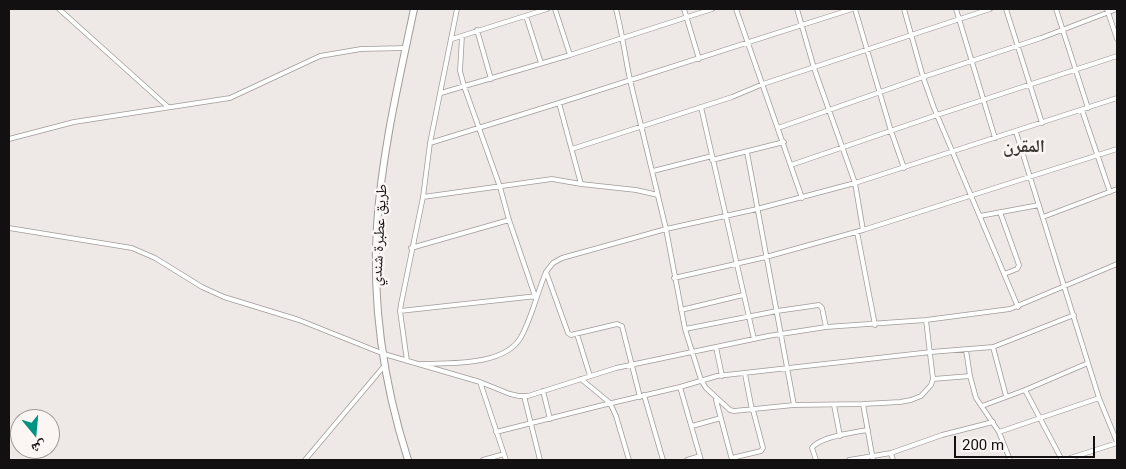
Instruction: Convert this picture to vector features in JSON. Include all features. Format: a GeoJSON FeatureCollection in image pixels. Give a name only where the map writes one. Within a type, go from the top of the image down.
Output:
{"type":"FeatureCollection","features":[{"type":"Feature","properties":{"kind":"highway","name":"طريق عطبرة شندي"},"geometry":{"type":"LineString","coordinates":[[408,460],[392,401],[385,365],[376,279],[377,224],[392,118],[414,9]]}},
{"type":"Feature","properties":{"kind":"street"},"geometry":{"type":"LineString","coordinates":[[59,9],[168,107]]}},
{"type":"Feature","properties":{"kind":"street"},"geometry":{"type":"LineString","coordinates":[[407,362],[400,311],[411,248],[423,197],[430,142],[457,9]]}},
{"type":"Feature","properties":{"kind":"street"},"geometry":{"type":"LineString","coordinates":[[452,39],[547,9]]}},
{"type":"Feature","properties":{"kind":"street"},"geometry":{"type":"LineString","coordinates":[[555,9],[570,55]]}},
{"type":"Feature","properties":{"kind":"street"},"geometry":{"type":"LineString","coordinates":[[616,9],[624,38],[625,58],[666,229],[680,310],[701,380],[706,388],[730,410],[911,400],[926,392],[933,379],[926,320]]}},
{"type":"Feature","properties":{"kind":"street"},"geometry":{"type":"LineString","coordinates":[[684,9],[699,59]]}},
{"type":"Feature","properties":{"kind":"street"},"geometry":{"type":"LineString","coordinates":[[441,93],[570,55],[712,9]]}},
{"type":"Feature","properties":{"kind":"street"},"geometry":{"type":"LineString","coordinates":[[736,9],[802,198]]}},
{"type":"Feature","properties":{"kind":"street"},"geometry":{"type":"LineString","coordinates":[[796,9],[828,110],[855,183],[863,230]]}},
{"type":"Feature","properties":{"kind":"street"},"geometry":{"type":"LineString","coordinates":[[430,142],[560,103],[854,9],[904,168]]}},
{"type":"Feature","properties":{"kind":"street"},"geometry":{"type":"LineString","coordinates":[[904,9],[923,77],[937,115],[1018,307]]}},
{"type":"Feature","properties":{"kind":"street"},"geometry":{"type":"LineString","coordinates":[[956,9],[995,138]]}},
{"type":"Feature","properties":{"kind":"street"},"geometry":{"type":"LineString","coordinates":[[572,148],[732,97],[763,84],[990,9]]}},
{"type":"Feature","properties":{"kind":"street"},"geometry":{"type":"LineString","coordinates":[[1006,9],[1042,123]]}},
{"type":"Feature","properties":{"kind":"street"},"geometry":{"type":"LineString","coordinates":[[1056,9],[1088,108]]}},
{"type":"Feature","properties":{"kind":"street"},"geometry":{"type":"LineString","coordinates":[[778,128],[1018,46],[1107,11],[1117,9]]}},
{"type":"Feature","properties":{"kind":"street"},"geometry":{"type":"LineString","coordinates":[[1107,11],[1117,39]]}},
{"type":"Feature","properties":{"kind":"street"},"geometry":{"type":"LineString","coordinates":[[526,16],[541,63]]}},
{"type":"Feature","properties":{"kind":"street"},"geometry":{"type":"LineString","coordinates":[[477,30],[491,79]]}},
{"type":"Feature","properties":{"kind":"street"},"geometry":{"type":"LineString","coordinates":[[462,36],[460,71],[464,86],[536,296]]}},
{"type":"Feature","properties":{"kind":"street"},"geometry":{"type":"LineString","coordinates":[[9,139],[74,122],[230,98],[320,56],[361,50],[406,48]]}},
{"type":"Feature","properties":{"kind":"street"},"geometry":{"type":"LineString","coordinates":[[791,165],[1117,56]]}},
{"type":"Feature","properties":{"kind":"street"},"geometry":{"type":"LineString","coordinates":[[416,364],[493,358],[508,351],[520,338],[546,272],[553,263],[562,258],[666,229],[757,209],[855,183],[1117,98]]}},
{"type":"Feature","properties":{"kind":"street"},"geometry":{"type":"LineString","coordinates":[[560,103],[581,184]]}},
{"type":"Feature","properties":{"kind":"street"},"geometry":{"type":"LineString","coordinates":[[701,107],[754,339]]}},
{"type":"Feature","properties":{"kind":"street"},"geometry":{"type":"LineString","coordinates":[[1082,110],[1110,192]]}},
{"type":"Feature","properties":{"kind":"street"},"geometry":{"type":"LineString","coordinates":[[1016,132],[1099,398],[1117,443],[1063,460],[1025,390]]}},
{"type":"Feature","properties":{"kind":"street"},"geometry":{"type":"LineString","coordinates":[[653,171],[746,152],[784,142]]}},
{"type":"Feature","properties":{"kind":"street"},"geometry":{"type":"LineString","coordinates":[[674,278],[766,257],[857,232],[1117,149]]}},
{"type":"Feature","properties":{"kind":"street"},"geometry":{"type":"LineString","coordinates":[[746,152],[794,405]]}},
{"type":"Feature","properties":{"kind":"street"},"geometry":{"type":"LineString","coordinates":[[423,197],[552,179],[636,190],[658,195]]}},
{"type":"Feature","properties":{"kind":"street"},"geometry":{"type":"LineString","coordinates":[[1043,217],[1117,189]]}},
{"type":"Feature","properties":{"kind":"street"},"geometry":{"type":"LineString","coordinates":[[980,216],[1039,205]]}},
{"type":"Feature","properties":{"kind":"street"},"geometry":{"type":"LineString","coordinates":[[1000,212],[1019,265],[1017,268],[1004,274]]}},
{"type":"Feature","properties":{"kind":"street"},"geometry":{"type":"LineString","coordinates":[[411,248],[509,220]]}},
{"type":"Feature","properties":{"kind":"street"},"geometry":{"type":"LineString","coordinates":[[9,228],[132,248],[155,258],[202,287],[224,297],[300,320],[407,362],[480,382],[519,396],[543,391],[632,365],[781,334],[826,328],[926,320],[987,313],[1018,307],[1117,264]]}},
{"type":"Feature","properties":{"kind":"street"},"geometry":{"type":"LineString","coordinates":[[857,232],[876,324]]}},
{"type":"Feature","properties":{"kind":"street"},"geometry":{"type":"LineString","coordinates":[[546,272],[568,333],[571,335],[577,334],[618,324],[622,326],[632,365],[663,460]]}},
{"type":"Feature","properties":{"kind":"street"},"geometry":{"type":"LineString","coordinates":[[680,310],[743,295]]}},
{"type":"Feature","properties":{"kind":"street"},"geometry":{"type":"LineString","coordinates":[[400,311],[536,296]]}},
{"type":"Feature","properties":{"kind":"street"},"geometry":{"type":"LineString","coordinates":[[685,330],[777,311],[819,305],[822,308],[826,328]]}},
{"type":"Feature","properties":{"kind":"street"},"geometry":{"type":"LineString","coordinates":[[496,432],[610,403],[680,388],[701,380],[722,376],[931,352],[993,347],[1074,315]]}},
{"type":"Feature","properties":{"kind":"street"},"geometry":{"type":"LineString","coordinates":[[577,334],[590,376]]}},
{"type":"Feature","properties":{"kind":"street"},"geometry":{"type":"LineString","coordinates":[[716,347],[722,376]]}},
{"type":"Feature","properties":{"kind":"street"},"geometry":{"type":"LineString","coordinates":[[993,347],[1006,396]]}},
{"type":"Feature","properties":{"kind":"street"},"geometry":{"type":"LineString","coordinates":[[966,350],[976,398],[999,432],[1010,460]]}},
{"type":"Feature","properties":{"kind":"street"},"geometry":{"type":"LineString","coordinates":[[982,406],[1088,363]]}},
{"type":"Feature","properties":{"kind":"street"},"geometry":{"type":"LineString","coordinates":[[305,460],[385,365]]}},
{"type":"Feature","properties":{"kind":"street"},"geometry":{"type":"LineString","coordinates":[[716,397],[732,459],[761,450],[763,448],[752,410],[745,374]]}},
{"type":"Feature","properties":{"kind":"street"},"geometry":{"type":"LineString","coordinates":[[933,379],[970,376]]}},
{"type":"Feature","properties":{"kind":"street"},"geometry":{"type":"LineString","coordinates":[[581,379],[610,403],[616,416],[629,460]]}},
{"type":"Feature","properties":{"kind":"street"},"geometry":{"type":"LineString","coordinates":[[480,382],[506,460]]}},
{"type":"Feature","properties":{"kind":"street"},"geometry":{"type":"LineString","coordinates":[[680,388],[700,458],[687,460]]}},
{"type":"Feature","properties":{"kind":"street"},"geometry":{"type":"LineString","coordinates":[[543,391],[550,418]]}},
{"type":"Feature","properties":{"kind":"street"},"geometry":{"type":"LineString","coordinates":[[524,396],[540,460]]}},
{"type":"Feature","properties":{"kind":"street"},"geometry":{"type":"LineString","coordinates":[[999,432],[1099,398]]}},
{"type":"Feature","properties":{"kind":"street"},"geometry":{"type":"LineString","coordinates":[[863,404],[873,458]]}},
{"type":"Feature","properties":{"kind":"street"},"geometry":{"type":"LineString","coordinates":[[834,405],[840,436]]}},
{"type":"Feature","properties":{"kind":"street"},"geometry":{"type":"LineString","coordinates":[[692,426],[721,418]]}},
{"type":"Feature","properties":{"kind":"street"},"geometry":{"type":"LineString","coordinates":[[852,460],[873,458],[942,435],[993,422]]}},
{"type":"Feature","properties":{"kind":"street"},"geometry":{"type":"LineString","coordinates":[[816,460],[813,446],[840,436],[868,430]]}},
{"type":"Feature","properties":{"kind":"street"},"geometry":{"type":"LineString","coordinates":[[891,453],[894,460]]}},
{"type":"Feature","properties":{"kind":"street"},"geometry":{"type":"LineString","coordinates":[[483,460],[504,454]]}},
{"type":"Feature","properties":{"kind":"district","name":"المقرن"},"geometry":{"type":"Point","coordinates":[1024,147]}}]}
